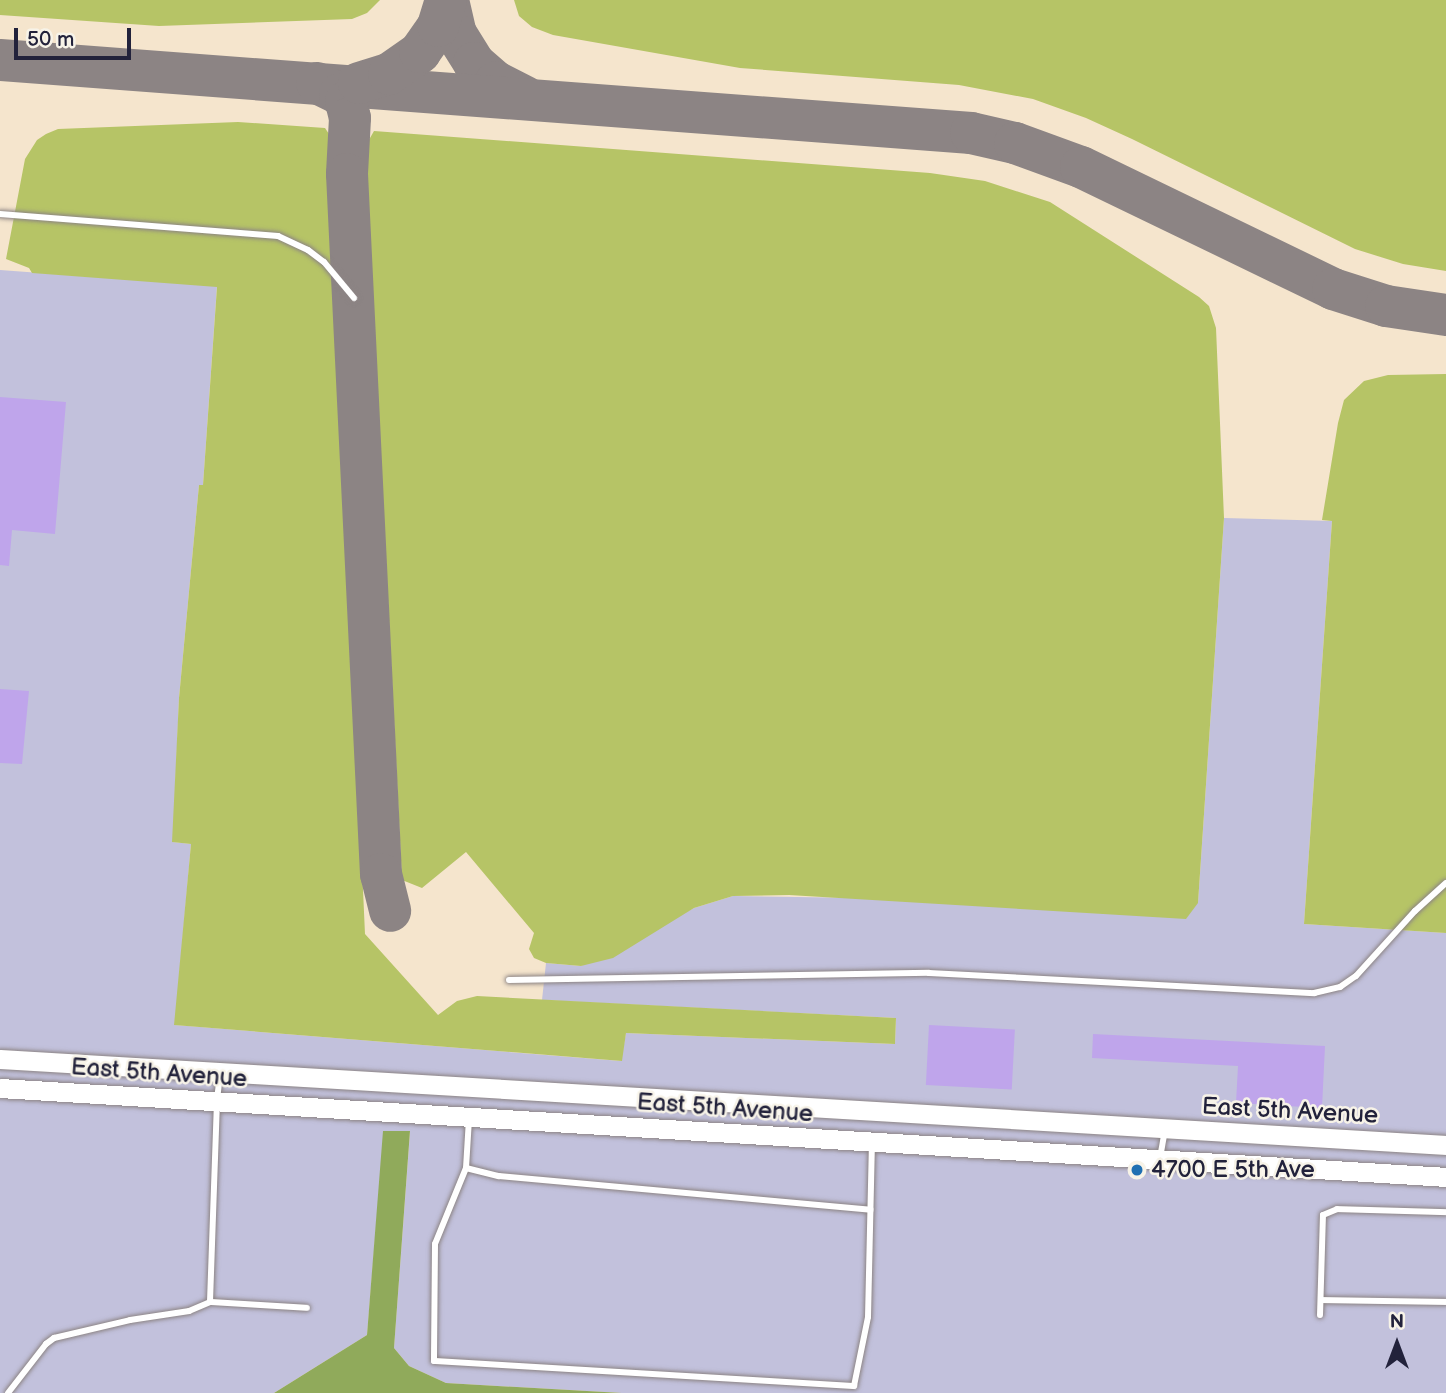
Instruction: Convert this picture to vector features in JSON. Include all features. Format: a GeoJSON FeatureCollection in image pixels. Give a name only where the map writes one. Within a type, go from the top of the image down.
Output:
{"type":"FeatureCollection","features":[{"type":"Feature","properties":{"kind":"main road","name":"East 5th Avenue"},"geometry":{"type":"LineString","coordinates":[[1,1060],[1446,1145]]}},
{"type":"Feature","properties":{"kind":"main road","name":"East 5th Avenue"},"geometry":{"type":"LineString","coordinates":[[0,1088],[1446,1177]]}},
{"type":"Feature","properties":{"kind":"lane"},"geometry":{"type":"LineString","coordinates":[[0,214],[278,236],[308,250],[324,262],[354,298]]}},
{"type":"Feature","properties":{"kind":"lane"},"geometry":{"type":"LineString","coordinates":[[509,979],[929,972],[1314,993],[1340,987],[1356,976],[1415,911],[1446,883]]}},
{"type":"Feature","properties":{"kind":"lane"},"geometry":{"type":"LineString","coordinates":[[210,1302],[217,1101],[221,1073]]}},
{"type":"Feature","properties":{"kind":"lane"},"geometry":{"type":"LineString","coordinates":[[470,1116],[466,1168],[435,1244],[434,1361],[854,1386],[868,1317],[872,1141]]}},
{"type":"Feature","properties":{"kind":"lane"},"geometry":{"type":"LineString","coordinates":[[1160,1160],[1166,1128]]}},
{"type":"Feature","properties":{"kind":"lane"},"geometry":{"type":"LineString","coordinates":[[466,1168],[499,1176],[870,1210]]}},
{"type":"Feature","properties":{"kind":"lane"},"geometry":{"type":"LineString","coordinates":[[1320,1315],[1323,1215],[1336,1209],[1446,1212]]}},
{"type":"Feature","properties":{"kind":"lane"},"geometry":{"type":"LineString","coordinates":[[1321,1300],[1446,1302]]}},
{"type":"Feature","properties":{"kind":"lane"},"geometry":{"type":"LineString","coordinates":[[8,1393],[46,1344],[54,1338],[130,1320],[189,1311],[210,1302],[307,1308]]}},
{"type":"Feature","properties":{"kind":"shaded area"},"geometry":{"type":"Polygon","coordinates":[[[0,270],[217,286],[203,485],[199,485],[179,698],[173,842],[191,844],[175,1025],[621,1061],[626,1033],[895,1044],[896,1018],[542,1000],[546,963],[581,966],[694,908],[733,896],[1198,903],[1224,518],[1332,521],[1304,924],[1446,933],[1446,1393],[622,1393],[446,1383],[409,1366],[394,1348],[410,1132],[384,1131],[367,1335],[274,1393],[0,1393],[0,270]]]}},
{"type":"Feature","properties":{"kind":"green space"},"geometry":{"type":"Polygon","coordinates":[[[0,0],[380,0],[367,13],[352,19],[159,26],[0,15],[0,0]]]}},
{"type":"Feature","properties":{"kind":"green space"},"geometry":{"type":"Polygon","coordinates":[[[514,0],[1446,0],[1446,271],[1403,264],[1355,249],[1132,139],[1086,118],[1033,99],[959,85],[740,68],[553,35],[532,27],[519,16],[514,0]]]}},
{"type":"Feature","properties":{"kind":"green space"},"geometry":{"type":"Polygon","coordinates":[[[238,122],[325,128],[329,134],[365,934],[438,1015],[457,1001],[477,996],[896,1018],[895,1044],[626,1033],[622,1061],[174,1025],[191,844],[172,842],[179,698],[199,485],[203,485],[217,287],[32,273],[29,268],[6,259],[25,159],[37,140],[46,134],[58,129],[238,122]]]}},
{"type":"Feature","properties":{"kind":"green space"},"geometry":{"type":"Polygon","coordinates":[[[374,131],[930,173],[985,181],[1050,202],[1209,306],[1216,328],[1224,518],[1198,903],[1186,919],[789,895],[733,896],[694,908],[613,958],[581,966],[546,963],[534,958],[529,949],[534,933],[466,852],[422,888],[402,880],[368,201],[366,145],[374,131]]]}},
{"type":"Feature","properties":{"kind":"green space"},"geometry":{"type":"Polygon","coordinates":[[[1446,374],[1446,933],[1304,924],[1332,521],[1322,520],[1338,423],[1344,400],[1364,381],[1388,375],[1446,374]]]}},
{"type":"Feature","properties":{"kind":"green space"},"geometry":{"type":"Polygon","coordinates":[[[383,1131],[410,1131],[394,1348],[409,1366],[446,1383],[622,1393],[274,1393],[367,1335],[383,1131]]]}},
{"type":"Feature","properties":{"kind":"building"},"geometry":{"type":"Polygon","coordinates":[[[0,397],[66,402],[55,534],[12,530],[9,566],[0,565],[0,397]]]}},
{"type":"Feature","properties":{"kind":"building"},"geometry":{"type":"Polygon","coordinates":[[[0,689],[29,691],[22,764],[0,763],[0,689]]]}},
{"type":"Feature","properties":{"kind":"building"},"geometry":{"type":"Polygon","coordinates":[[[929,1025],[1015,1030],[1012,1089],[926,1085],[929,1025]]]}},
{"type":"Feature","properties":{"kind":"building"},"geometry":{"type":"Polygon","coordinates":[[[1093,1034],[1325,1046],[1322,1108],[1236,1103],[1238,1066],[1092,1058],[1093,1034]]]}},
{"type":"Feature","properties":{"kind":"taxiway"},"geometry":{"type":"LineString","coordinates":[[359,83],[389,74],[420,52],[438,26],[446,0]]}},
{"type":"Feature","properties":{"kind":"taxiway"},"geometry":{"type":"LineString","coordinates":[[448,0],[456,34],[474,63],[496,82],[525,97]]}},
{"type":"Feature","properties":{"kind":"taxiway"},"geometry":{"type":"LineString","coordinates":[[0,60],[971,133],[1015,143],[1081,167],[1333,289],[1386,306],[1446,315]]}},
{"type":"Feature","properties":{"kind":"taxiway"},"geometry":{"type":"LineString","coordinates":[[317,83],[340,94],[346,102],[350,118],[347,174],[381,874],[390,911]]}},
{"type":"Feature","properties":{"kind":"place","name":"4700 E 5th Ave"},"geometry":{"type":"Point","coordinates":[1137,1170]}}]}
